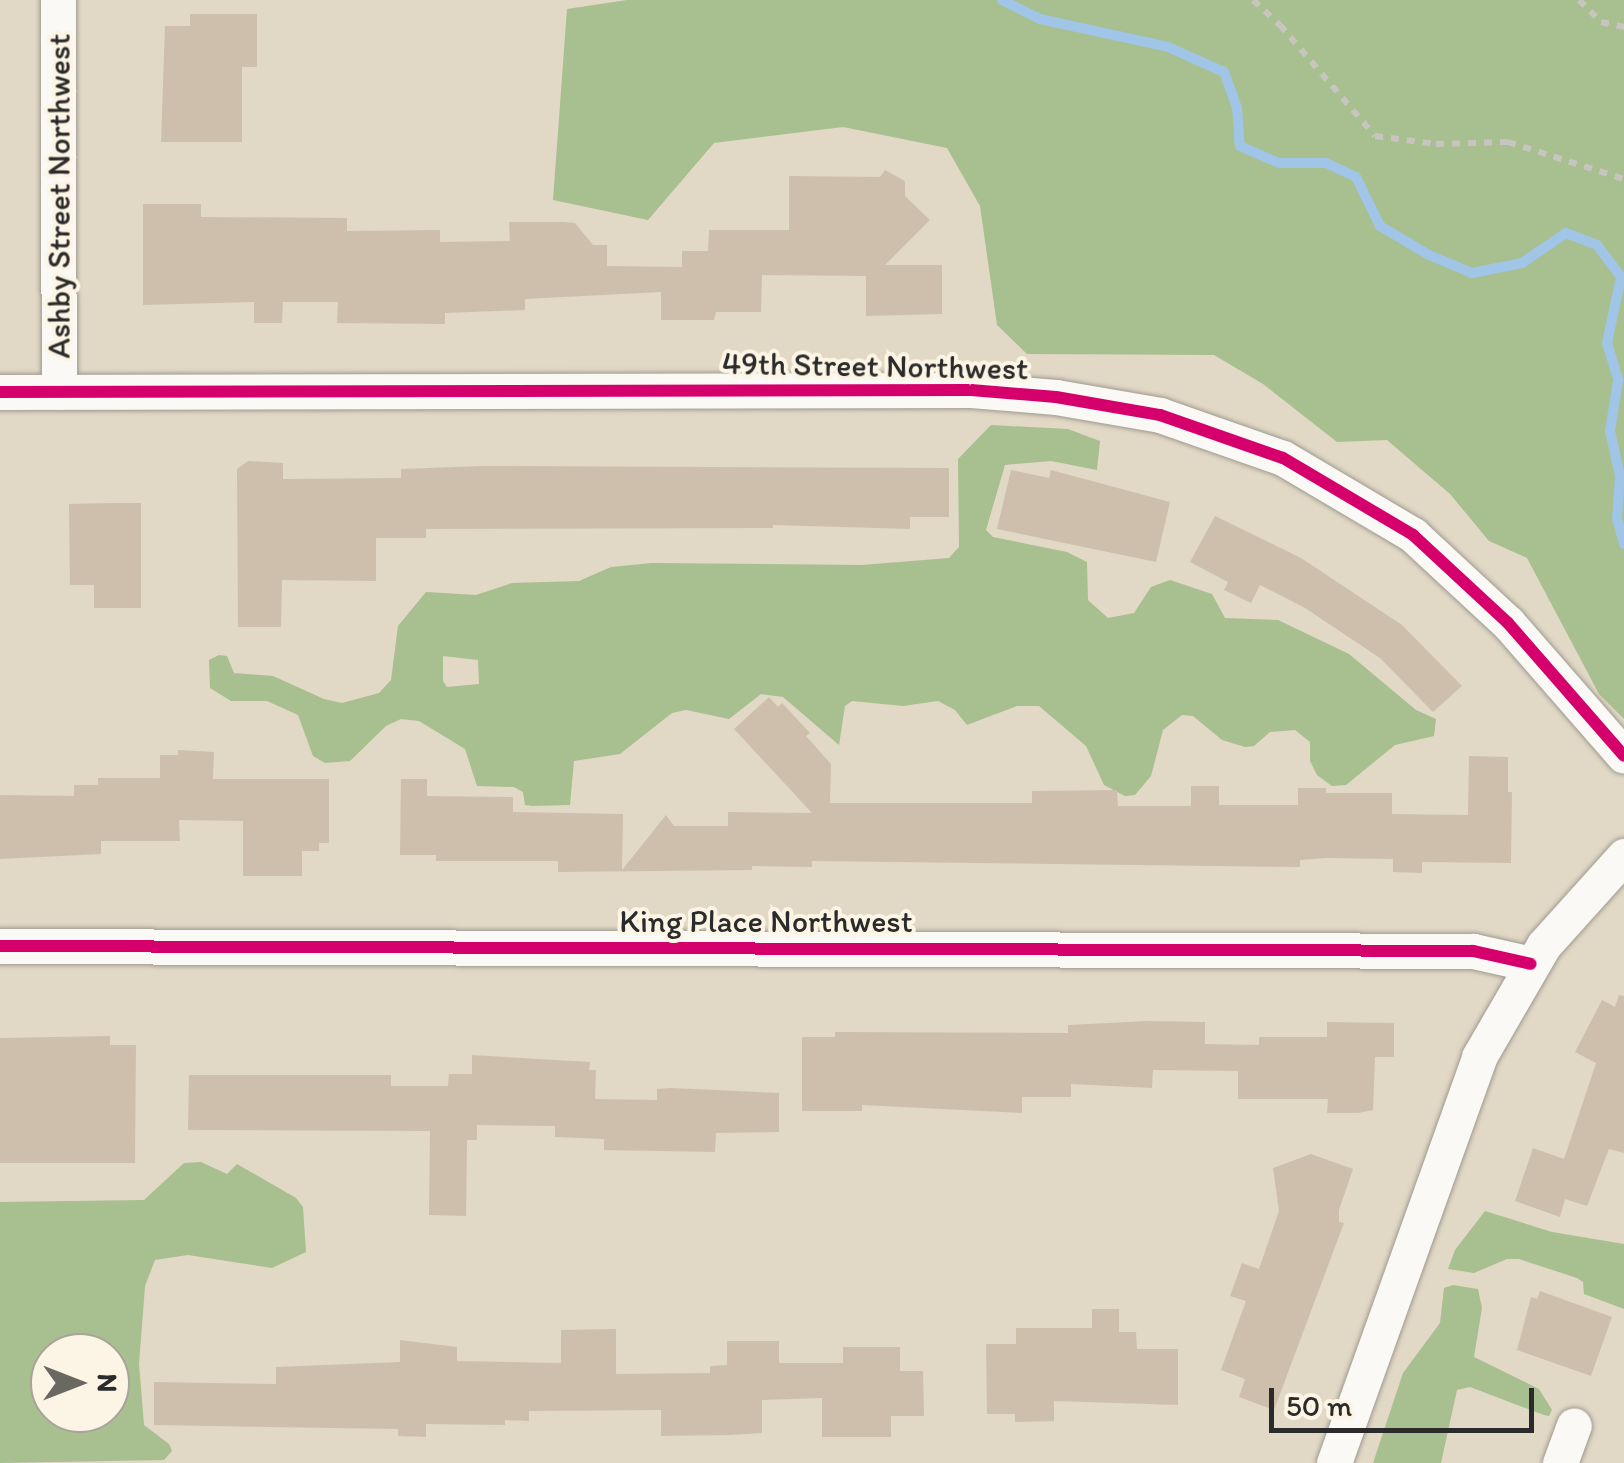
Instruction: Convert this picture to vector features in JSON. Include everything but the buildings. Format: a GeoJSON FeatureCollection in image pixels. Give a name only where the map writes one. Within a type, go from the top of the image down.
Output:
{"type":"FeatureCollection","features":[{"type":"Feature","properties":{"kind":"street","name":"Ashby Street Northwest"},"geometry":{"type":"LineString","coordinates":[[58,0],[59,392]]}},
{"type":"Feature","properties":{"kind":"street","name":"49th Street Northwest"},"geometry":{"type":"LineString","coordinates":[[0,392],[990,390],[1160,415],[1283,458],[1414,535],[1495,609],[1624,756]]}},
{"type":"Feature","properties":{"kind":"street"},"geometry":{"type":"LineString","coordinates":[[1334,1463],[1469,1084],[1504,1008],[1571,911],[1624,856]]}},
{"type":"Feature","properties":{"kind":"street","name":"King Place Northwest"},"geometry":{"type":"LineString","coordinates":[[0,946],[1473,951],[1531,964]]}},
{"type":"Feature","properties":{"kind":"street"},"geometry":{"type":"LineString","coordinates":[[1560,1463],[1574,1424]]}},
{"type":"Feature","properties":{"kind":"path"},"geometry":{"type":"LineString","coordinates":[[1252,0],[1280,25],[1374,136],[1436,144],[1508,142],[1624,179]]}},
{"type":"Feature","properties":{"kind":"path"},"geometry":{"type":"LineString","coordinates":[[1578,0],[1601,22],[1624,27]]}},
{"type":"Feature","properties":{"kind":"green space"},"geometry":{"type":"Polygon","coordinates":[[[627,0],[1624,0],[1624,719],[1599,694],[1527,558],[1489,541],[1450,494],[1387,440],[1337,442],[1263,384],[1214,355],[1027,354],[997,325],[980,206],[947,148],[843,127],[714,143],[648,220],[553,200],[567,9],[627,0]]]}},
{"type":"Feature","properties":{"kind":"green space"},"geometry":{"type":"Polygon","coordinates":[[[991,425],[1068,429],[1100,441],[1097,470],[1051,461],[1005,465],[986,530],[993,537],[1067,552],[1087,562],[1088,600],[1108,618],[1134,613],[1151,587],[1170,580],[1212,594],[1225,618],[1278,620],[1349,654],[1416,710],[1436,719],[1434,736],[1395,745],[1346,785],[1332,786],[1317,775],[1310,761],[1310,742],[1295,730],[1270,732],[1254,746],[1245,747],[1222,740],[1193,716],[1182,715],[1163,730],[1151,776],[1135,795],[1125,796],[1104,785],[1086,746],[1039,706],[1017,706],[967,725],[955,710],[938,701],[903,706],[852,701],[845,706],[839,745],[783,697],[761,694],[729,719],[686,710],[672,713],[620,754],[574,761],[570,805],[532,806],[525,805],[523,792],[514,787],[477,786],[465,749],[419,721],[401,719],[386,726],[350,761],[325,763],[313,756],[298,715],[267,701],[231,701],[210,688],[209,660],[219,655],[227,656],[234,673],[273,676],[324,699],[342,703],[379,693],[391,680],[398,626],[426,592],[476,595],[512,583],[579,581],[611,567],[652,563],[862,565],[949,558],[959,547],[958,459],[991,425]],[[443,656],[443,681],[447,687],[479,684],[478,660],[443,656]]]}},
{"type":"Feature","properties":{"kind":"green space"},"geometry":{"type":"Polygon","coordinates":[[[201,1162],[227,1174],[237,1164],[296,1198],[303,1207],[306,1252],[272,1268],[188,1255],[155,1260],[145,1286],[139,1364],[144,1425],[169,1444],[172,1451],[164,1460],[0,1463],[0,1202],[144,1200],[184,1163],[201,1162]]]}},
{"type":"Feature","properties":{"kind":"green space"},"geometry":{"type":"Polygon","coordinates":[[[1485,1211],[1552,1232],[1624,1244],[1624,1309],[1584,1294],[1583,1282],[1577,1278],[1519,1259],[1507,1259],[1474,1273],[1448,1269],[1455,1250],[1485,1211]]]}},
{"type":"Feature","properties":{"kind":"green space"},"geometry":{"type":"Polygon","coordinates":[[[1453,1285],[1478,1289],[1482,1308],[1474,1357],[1539,1389],[1552,1410],[1549,1416],[1544,1415],[1470,1387],[1457,1390],[1441,1463],[1373,1463],[1403,1373],[1440,1323],[1444,1288],[1453,1285]]]}},
{"type":"Feature","properties":{"kind":"waterway"},"geometry":{"type":"LineString","coordinates":[[1002,0],[1040,19],[1168,47],[1224,72],[1237,107],[1240,146],[1279,163],[1326,163],[1356,177],[1380,226],[1429,255],[1472,273],[1522,263],[1566,233],[1597,245],[1621,277],[1607,343],[1618,380],[1610,431],[1620,476],[1617,518],[1624,544]]}},
{"type":"Feature","properties":{"kind":"cycle path"},"geometry":{"type":"LineString","coordinates":[[0,392],[971,390],[1056,397],[1160,415],[1283,458],[1413,535],[1508,623],[1624,756]]}},
{"type":"Feature","properties":{"kind":"cycle path"},"geometry":{"type":"LineString","coordinates":[[0,946],[1473,951],[1531,964]]}}]}
